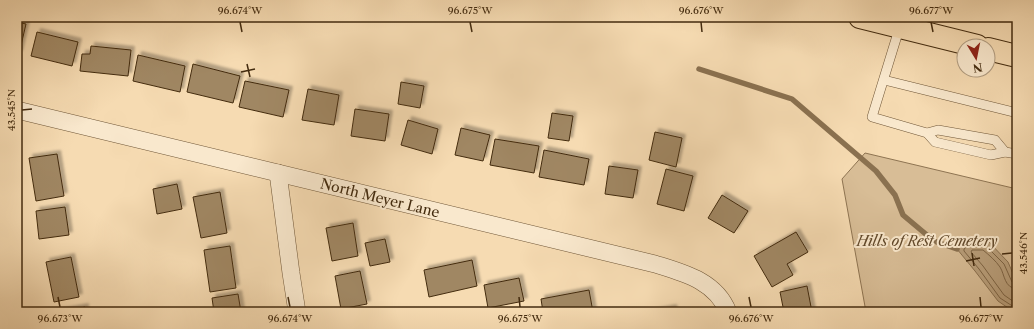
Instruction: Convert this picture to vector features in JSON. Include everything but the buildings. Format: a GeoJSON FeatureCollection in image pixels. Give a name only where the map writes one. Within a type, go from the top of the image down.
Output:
{"type":"FeatureCollection","features":[{"type":"Feature","properties":{"kind":"main road"},"geometry":{"type":"LineString","coordinates":[[860,17],[901,22],[956,39]]}},
{"type":"Feature","properties":{"kind":"main road"},"geometry":{"type":"LineString","coordinates":[[996,51],[1017,56]]}},
{"type":"Feature","properties":{"kind":"street","name":"North Meyer Lane"},"geometry":{"type":"LineString","coordinates":[[17,110],[655,264],[683,273],[705,284],[718,294],[728,312]]}},
{"type":"Feature","properties":{"kind":"street"},"geometry":{"type":"LineString","coordinates":[[278,173],[297,312]]}},
{"type":"Feature","properties":{"kind":"lane"},"geometry":{"type":"LineString","coordinates":[[901,22],[872,117],[927,133],[938,130],[996,140],[1005,152]]}},
{"type":"Feature","properties":{"kind":"lane"},"geometry":{"type":"LineString","coordinates":[[884,80],[1017,113]]}},
{"type":"Feature","properties":{"kind":"lane"},"geometry":{"type":"LineString","coordinates":[[927,133],[935,142],[992,155],[1005,152],[1017,154]]}},
{"type":"Feature","properties":{"kind":"green space","name":"Hills of Rest Cemetery"},"geometry":{"type":"Polygon","coordinates":[[[865,153],[1017,189],[1017,312],[866,312],[842,179],[865,153]]]}},
{"type":"Feature","properties":{"kind":"water"},"geometry":{"type":"Polygon","coordinates":[[[968,240],[987,240],[1008,262],[1017,283],[1017,312],[1014,312],[998,301],[957,249],[968,240]]]}},
{"type":"Feature","properties":{"kind":"waterway"},"geometry":{"type":"LineString","coordinates":[[699,69],[792,99],[876,171],[895,195],[903,215],[934,241],[957,249]]}}]}
